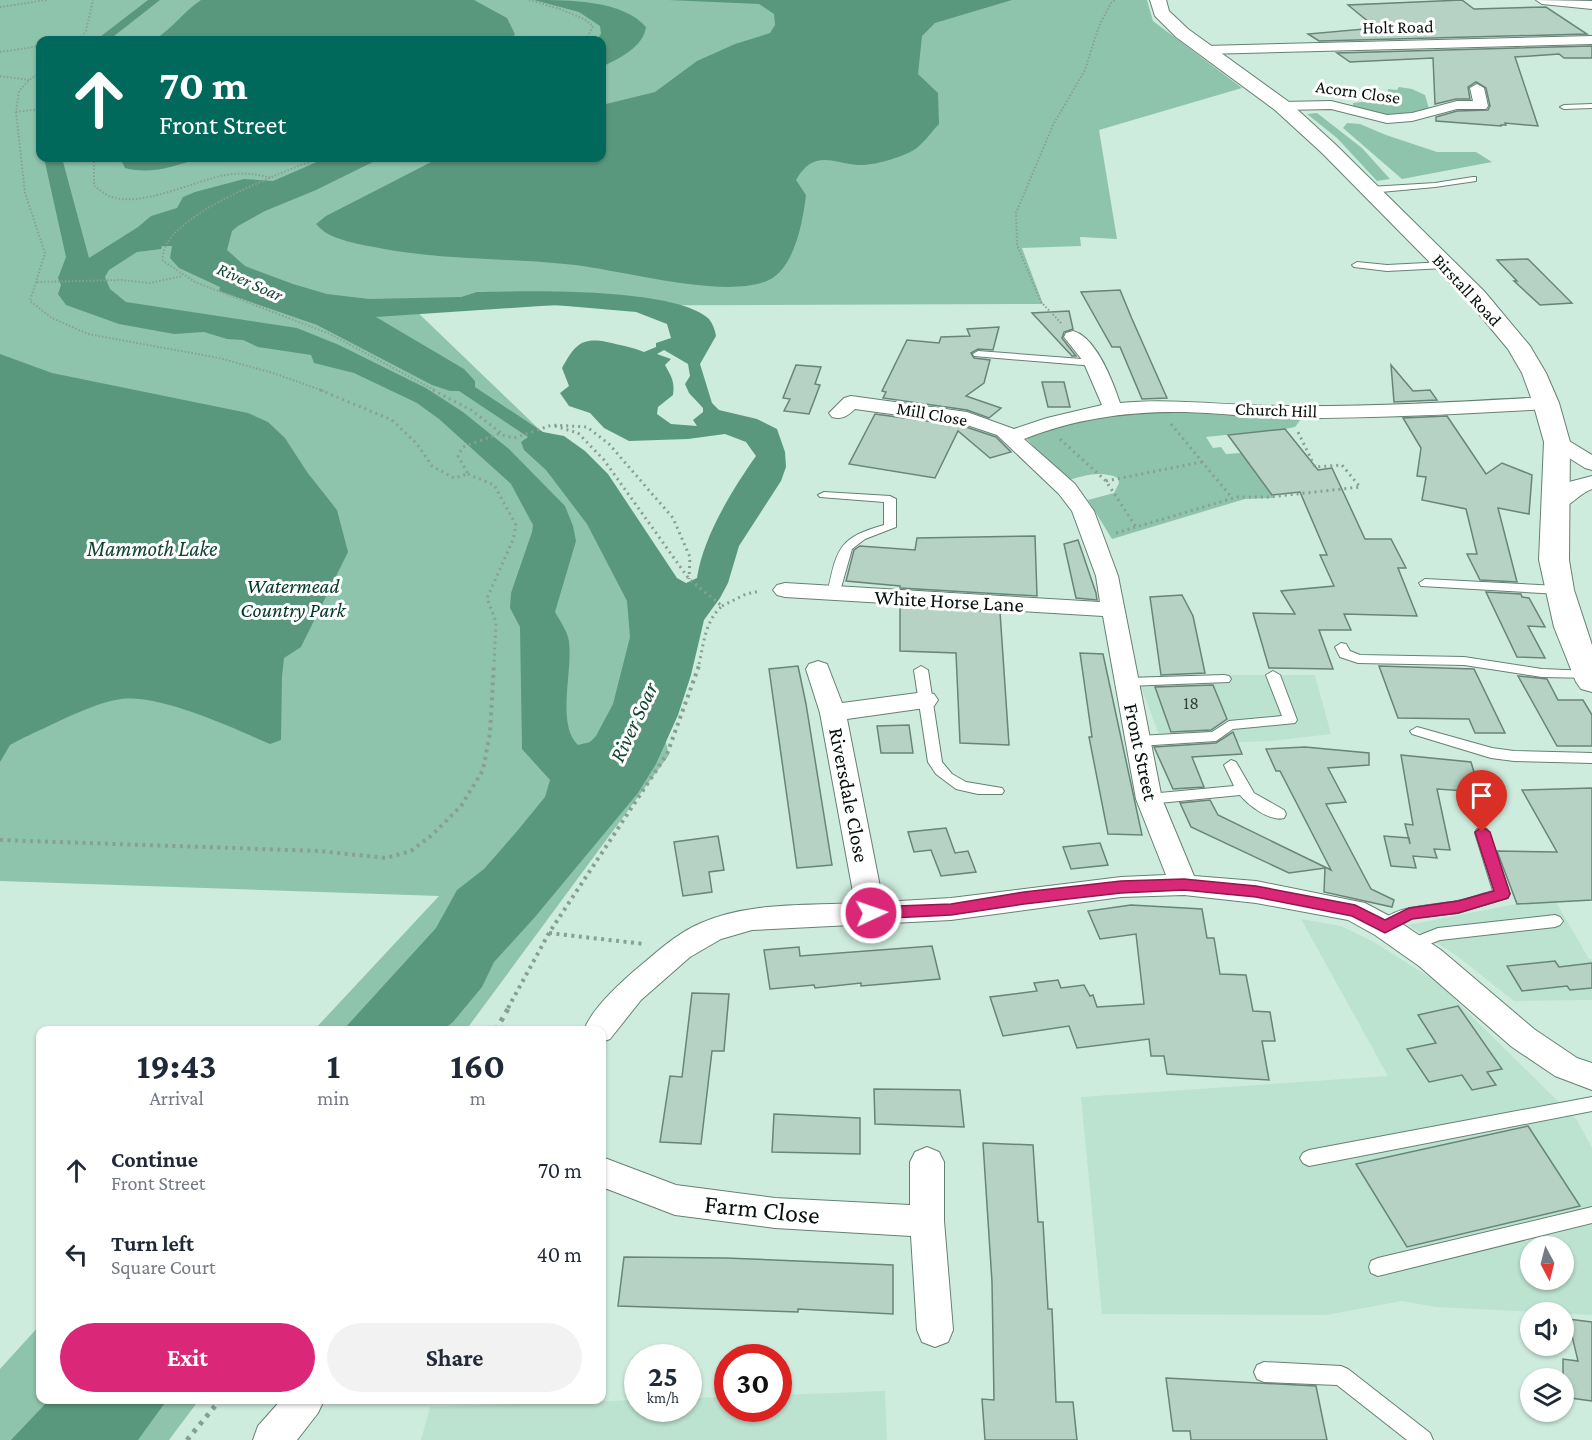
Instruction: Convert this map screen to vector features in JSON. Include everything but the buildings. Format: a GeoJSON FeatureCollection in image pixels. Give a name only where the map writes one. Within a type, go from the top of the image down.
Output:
{"type":"FeatureCollection","features":[{"type":"Feature","properties":{"kind":"street","name":"Birstall Road"},"geometry":{"type":"LineString","coordinates":[[1158,0],[1161,13],[1206,50],[1282,106],[1371,190],[1476,296],[1518,346],[1534,373],[1546,403],[1557,442],[1554,560],[1558,590],[1569,627],[1591,679]]}},
{"type":"Feature","properties":{"kind":"street"},"geometry":{"type":"LineString","coordinates":[[1542,0],[1592,5]]}},
{"type":"Feature","properties":{"kind":"street","name":"Holt Road"},"geometry":{"type":"LineString","coordinates":[[1206,50],[1592,40]]}},
{"type":"Feature","properties":{"kind":"street","name":"Acorn Close"},"geometry":{"type":"LineString","coordinates":[[1282,106],[1331,105],[1389,124],[1457,105],[1481,106],[1477,88]]}},
{"type":"Feature","properties":{"kind":"street"},"geometry":{"type":"LineString","coordinates":[[1426,114],[1452,123]]}},
{"type":"Feature","properties":{"kind":"street"},"geometry":{"type":"LineString","coordinates":[[1073,337],[1086,349],[1095,363],[1113,410]]}},
{"type":"Feature","properties":{"kind":"street","name":"Mill Close"},"geometry":{"type":"LineString","coordinates":[[848,402],[966,418],[991,426],[1011,436]]}},
{"type":"Feature","properties":{"kind":"street","name":"Church Hill"},"geometry":{"type":"LineString","coordinates":[[1011,436],[1077,414],[1113,410],[1185,406],[1276,412],[1400,411],[1546,403]]}},
{"type":"Feature","properties":{"kind":"street","name":"Front Street"},"geometry":{"type":"LineString","coordinates":[[1011,436],[1067,489],[1083,511],[1095,540],[1107,576],[1149,799],[1184,885]]}},
{"type":"Feature","properties":{"kind":"street"},"geometry":{"type":"LineString","coordinates":[[1557,442],[1592,464]]}},
{"type":"Feature","properties":{"kind":"street"},"geometry":{"type":"LineString","coordinates":[[1555,505],[1577,487],[1592,482]]}},
{"type":"Feature","properties":{"kind":"street","name":"White Horse Lane"},"geometry":{"type":"LineString","coordinates":[[784,590],[833,595],[1113,610]]}},
{"type":"Feature","properties":{"kind":"street","name":"Riversdale Close"},"geometry":{"type":"LineString","coordinates":[[818,669],[833,712],[871,913]]}},
{"type":"Feature","properties":{"kind":"street","name":"Riversdale Close"},"geometry":{"type":"LineString","coordinates":[[833,712],[925,700]]}},
{"type":"Feature","properties":{"kind":"street"},"geometry":{"type":"LineString","coordinates":[[602,1026],[630,992],[680,949],[711,931],[752,919],[951,909],[1121,887],[1184,885],[1256,892],[1355,911],[1385,927],[1430,958],[1523,1038],[1566,1067],[1592,1077]]}},
{"type":"Feature","properties":{"kind":"street"},"geometry":{"type":"LineString","coordinates":[[927,1162],[927,1221],[935,1330]]}},
{"type":"Feature","properties":{"kind":"street","name":"Farm Close"},"geometry":{"type":"LineString","coordinates":[[606,1174],[675,1200],[776,1213],[927,1221]]}},
{"type":"Feature","properties":{"kind":"street"},"geometry":{"type":"LineString","coordinates":[[272,1440],[302,1404]]}},
{"type":"Feature","properties":{"kind":"lane"},"geometry":{"type":"LineString","coordinates":[[1564,107],[1592,106]]}},
{"type":"Feature","properties":{"kind":"lane"},"geometry":{"type":"LineString","coordinates":[[1371,190],[1435,186],[1473,179]]}},
{"type":"Feature","properties":{"kind":"lane"},"geometry":{"type":"LineString","coordinates":[[1357,265],[1387,268],[1445,265]]}},
{"type":"Feature","properties":{"kind":"lane"},"geometry":{"type":"LineString","coordinates":[[978,354],[1095,363]]}},
{"type":"Feature","properties":{"kind":"lane"},"geometry":{"type":"LineString","coordinates":[[824,495],[890,499],[890,527],[851,540],[843,552],[833,595]]}},
{"type":"Feature","properties":{"kind":"lane"},"geometry":{"type":"LineString","coordinates":[[1425,583],[1558,590]]}},
{"type":"Feature","properties":{"kind":"lane"},"geometry":{"type":"LineString","coordinates":[[1341,647],[1345,654],[1358,659],[1464,661],[1591,679]]}},
{"type":"Feature","properties":{"kind":"lane"},"geometry":{"type":"LineString","coordinates":[[921,670],[935,762],[943,776],[955,783],[997,791]]}},
{"type":"Feature","properties":{"kind":"lane"},"geometry":{"type":"LineString","coordinates":[[1137,741],[1216,736],[1229,725],[1290,720],[1273,675]]}},
{"type":"Feature","properties":{"kind":"lane"},"geometry":{"type":"LineString","coordinates":[[1127,682],[1224,679]]}},
{"type":"Feature","properties":{"kind":"lane"},"geometry":{"type":"LineString","coordinates":[[1417,731],[1491,753],[1514,756],[1592,758]]}},
{"type":"Feature","properties":{"kind":"lane"},"geometry":{"type":"LineString","coordinates":[[1231,765],[1242,790],[1251,801],[1279,814]]}},
{"type":"Feature","properties":{"kind":"lane"},"geometry":{"type":"LineString","coordinates":[[1149,799],[1242,790]]}},
{"type":"Feature","properties":{"kind":"lane"},"geometry":{"type":"LineString","coordinates":[[1385,927],[1409,914],[1458,907],[1503,894],[1482,832]]}},
{"type":"Feature","properties":{"kind":"lane"},"geometry":{"type":"LineString","coordinates":[[1411,945],[1438,934],[1555,921]]}},
{"type":"Feature","properties":{"kind":"lane"},"geometry":{"type":"LineString","coordinates":[[1309,1158],[1592,1104]]}},
{"type":"Feature","properties":{"kind":"lane"},"geometry":{"type":"LineString","coordinates":[[1378,1267],[1592,1215]]}},
{"type":"Feature","properties":{"kind":"lane"},"geometry":{"type":"LineString","coordinates":[[1264,1372],[1341,1376],[1423,1440]]}},
{"type":"Feature","properties":{"kind":"path"},"geometry":{"type":"LineString","coordinates":[[0,8],[47,0]]}},
{"type":"Feature","properties":{"kind":"path"},"geometry":{"type":"LineString","coordinates":[[86,36],[89,26],[87,14],[93,0]]}},
{"type":"Feature","properties":{"kind":"path"},"geometry":{"type":"LineString","coordinates":[[529,0],[584,19],[593,26],[588,36]]}},
{"type":"Feature","properties":{"kind":"path"},"geometry":{"type":"LineString","coordinates":[[1073,337],[1041,302],[1017,245],[1016,213],[1053,125],[1085,70],[1099,26],[1111,3],[1115,0]]}},
{"type":"Feature","properties":{"kind":"path"},"geometry":{"type":"LineString","coordinates":[[0,52],[36,47]]}},
{"type":"Feature","properties":{"kind":"path"},"geometry":{"type":"LineString","coordinates":[[0,76],[29,80]]}},
{"type":"Feature","properties":{"kind":"path"},"geometry":{"type":"LineString","coordinates":[[36,76],[19,92],[16,112],[25,193],[45,253],[30,301],[52,318],[88,334],[219,358],[284,377],[392,420],[417,444],[432,466],[454,478],[468,474]]}},
{"type":"Feature","properties":{"kind":"path"},"geometry":{"type":"LineString","coordinates":[[16,112],[36,110]]}},
{"type":"Feature","properties":{"kind":"path"},"geometry":{"type":"LineString","coordinates":[[94,162],[94,186],[102,196],[115,198],[136,198],[166,192],[232,173],[260,172],[273,178]]}},
{"type":"Feature","properties":{"kind":"path"},"geometry":{"type":"LineString","coordinates":[[309,162],[226,200],[191,219],[175,233],[162,255],[163,261],[184,276],[248,305],[330,334],[471,410],[500,434],[514,438],[552,425],[587,427],[609,444],[673,518],[690,557],[689,579]]}},
{"type":"Feature","properties":{"kind":"path"},"geometry":{"type":"LineString","coordinates":[[37,282],[122,280],[150,283],[184,276]]}},
{"type":"Feature","properties":{"kind":"path"},"geometry":{"type":"LineString","coordinates":[[1095,540],[1232,498],[1360,487],[1342,465],[1316,467],[1298,432],[1313,412]]}},
{"type":"Feature","properties":{"kind":"path"},"geometry":{"type":"LineString","coordinates":[[1168,421],[1232,498]]}},
{"type":"Feature","properties":{"kind":"path"},"geometry":{"type":"LineString","coordinates":[[552,425],[578,433],[604,460],[689,579],[721,605]]}},
{"type":"Feature","properties":{"kind":"path"},"geometry":{"type":"LineString","coordinates":[[0,840],[319,851],[386,858],[411,851],[432,836],[461,806],[483,770],[490,733],[496,622],[487,598],[513,540],[516,525],[512,513],[494,485],[468,474],[458,456],[463,447],[500,434]]}},
{"type":"Feature","properties":{"kind":"path"},"geometry":{"type":"LineString","coordinates":[[1070,437],[1060,439],[1106,482],[1136,527]]}},
{"type":"Feature","properties":{"kind":"path"},"geometry":{"type":"LineString","coordinates":[[1106,482],[1202,462]]}},
{"type":"Feature","properties":{"kind":"path"},"geometry":{"type":"LineString","coordinates":[[498,1026],[549,933],[667,754],[698,671],[708,625],[714,613],[721,605],[746,594],[765,590],[784,590]]}},
{"type":"Feature","properties":{"kind":"path"},"geometry":{"type":"LineString","coordinates":[[549,933],[680,949]]}},
{"type":"Feature","properties":{"kind":"path"},"geometry":{"type":"LineString","coordinates":[[187,1440],[217,1404]]}},
{"type":"Feature","properties":{"kind":"shaded area"},"geometry":{"type":"Polygon","coordinates":[[[1315,675],[1331,734],[1271,741],[1163,745],[1137,676],[1315,675]]]}},
{"type":"Feature","properties":{"kind":"shaded area"},"geometry":{"type":"Polygon","coordinates":[[[1556,902],[1589,959],[1592,959],[1592,1000],[1514,1001],[1457,956],[1408,925],[1516,904],[1556,902]]]}},
{"type":"Feature","properties":{"kind":"shaded area"},"geometry":{"type":"Polygon","coordinates":[[[1301,919],[1341,926],[1374,942],[1437,982],[1577,1120],[1592,1148],[1592,1315],[1574,1314],[1574,1302],[1520,1302],[1520,1311],[1436,1307],[1402,1301],[1326,1315],[1102,1314],[1081,1097],[1388,1076],[1301,919]]]}},
{"type":"Feature","properties":{"kind":"shaded area"},"geometry":{"type":"Polygon","coordinates":[[[885,1391],[887,1440],[421,1440],[430,1407],[606,1404],[606,1401],[624,1400],[624,1422],[702,1422],[702,1398],[714,1397],[714,1422],[792,1422],[792,1395],[885,1391]]]}},
{"type":"Feature","properties":{"kind":"green space","name":"Watermead Country Park"},"geometry":{"type":"Polygon","coordinates":[[[0,0],[1147,0],[1153,21],[1242,88],[1099,130],[1117,239],[1080,237],[1081,246],[1022,248],[1043,304],[411,306],[568,457],[608,506],[669,755],[469,1026],[318,1026],[439,896],[0,881],[0,0]]]}},
{"type":"Feature","properties":{"kind":"green space"},"geometry":{"type":"Polygon","coordinates":[[[1399,87],[1412,89],[1425,95],[1430,112],[1398,119],[1353,106],[1353,103],[1387,99],[1388,89],[1397,90],[1399,87]]]}},
{"type":"Feature","properties":{"kind":"green space"},"geometry":{"type":"Polygon","coordinates":[[[1317,113],[1362,148],[1390,179],[1377,181],[1337,138],[1307,114],[1317,113]]]}},
{"type":"Feature","properties":{"kind":"green space"},"geometry":{"type":"Polygon","coordinates":[[[1347,123],[1360,124],[1437,152],[1476,152],[1492,162],[1402,179],[1343,128],[1347,123]]]}},
{"type":"Feature","properties":{"kind":"green space"},"geometry":{"type":"Polygon","coordinates":[[[1192,411],[1301,419],[1295,427],[1285,429],[1206,437],[1213,448],[1221,447],[1226,454],[1241,453],[1274,498],[1245,499],[1112,539],[1088,500],[1114,493],[1119,483],[1118,478],[1098,474],[1065,481],[1027,439],[1044,430],[1085,419],[1192,411]]]}},
{"type":"Feature","properties":{"kind":"green space"},"geometry":{"type":"Polygon","coordinates":[[[36,1329],[36,1404],[196,1404],[169,1440],[0,1440],[0,1369],[36,1329]]]}},
{"type":"Feature","properties":{"kind":"water"},"geometry":{"type":"Polygon","coordinates":[[[148,0],[160,0],[114,36],[101,36],[148,0]]]}},
{"type":"Feature","properties":{"kind":"water"},"geometry":{"type":"Polygon","coordinates":[[[201,0],[474,0],[507,18],[515,34],[514,36],[159,36],[201,0]]]}},
{"type":"Feature","properties":{"kind":"water"},"geometry":{"type":"Polygon","coordinates":[[[534,0],[594,3],[624,11],[646,27],[635,47],[606,65],[606,36],[599,36],[600,26],[579,12],[534,0]]]}},
{"type":"Feature","properties":{"kind":"water"},"geometry":{"type":"Polygon","coordinates":[[[668,0],[1012,0],[935,23],[922,36],[918,74],[938,93],[939,124],[916,149],[878,163],[858,165],[824,160],[809,164],[803,170],[796,180],[806,195],[796,242],[785,265],[769,280],[750,286],[699,285],[565,264],[402,252],[342,240],[326,233],[316,224],[326,216],[431,162],[606,162],[606,104],[655,92],[697,61],[735,44],[770,33],[775,25],[774,14],[759,4],[668,0]]]}},
{"type":"Feature","properties":{"kind":"water","name":"River Soar"},"geometry":{"type":"Polygon","coordinates":[[[45,162],[63,162],[89,258],[138,227],[151,216],[177,208],[183,197],[195,192],[244,179],[273,181],[317,162],[373,162],[316,190],[265,211],[238,226],[232,231],[227,250],[245,266],[327,294],[369,299],[461,297],[477,292],[598,293],[665,301],[691,309],[709,319],[716,334],[700,364],[712,403],[719,410],[757,419],[777,429],[785,452],[786,467],[781,481],[739,546],[728,583],[704,620],[691,675],[678,715],[656,764],[638,793],[535,917],[494,962],[482,987],[448,1026],[347,1026],[436,928],[457,890],[484,869],[545,797],[550,780],[522,749],[520,627],[510,608],[511,593],[533,525],[511,484],[439,419],[417,403],[354,373],[314,363],[311,355],[258,347],[243,340],[227,339],[204,332],[174,334],[119,324],[66,305],[58,294],[61,285],[58,278],[66,257],[45,162]],[[162,246],[161,249],[137,252],[109,270],[105,277],[110,289],[126,302],[297,328],[339,345],[426,388],[463,412],[509,449],[565,506],[576,541],[555,612],[569,642],[567,711],[571,736],[578,745],[590,742],[596,736],[613,704],[630,637],[627,601],[587,524],[546,470],[524,450],[521,442],[528,437],[459,391],[450,391],[432,385],[317,325],[219,291],[220,287],[179,268],[170,258],[172,246],[162,246]],[[555,305],[376,317],[464,369],[475,381],[475,387],[543,432],[564,436],[585,451],[608,474],[677,578],[686,583],[697,578],[705,546],[712,530],[728,499],[756,456],[746,442],[725,434],[688,439],[629,441],[604,428],[590,413],[569,406],[560,393],[569,386],[562,368],[580,344],[591,341],[607,342],[644,352],[656,347],[656,343],[671,338],[667,324],[636,312],[555,305]],[[664,350],[657,354],[671,359],[665,365],[673,382],[673,395],[658,407],[657,414],[671,424],[697,426],[693,420],[703,412],[703,408],[689,393],[685,384],[690,376],[688,364],[664,350]]]}},
{"type":"Feature","properties":{"kind":"water"},"geometry":{"type":"Polygon","coordinates":[[[122,162],[187,162],[163,169],[144,171],[125,168],[122,162]]]}},
{"type":"Feature","properties":{"kind":"water","name":"Mammoth Lake"},"geometry":{"type":"Polygon","coordinates":[[[0,354],[52,373],[248,413],[268,422],[285,438],[307,472],[337,510],[348,552],[301,647],[284,658],[281,740],[270,744],[217,721],[176,707],[137,699],[121,699],[84,710],[23,738],[10,745],[0,762],[0,354]]]}},
{"type":"Feature","properties":{"kind":"water"},"geometry":{"type":"Polygon","coordinates":[[[45,1404],[164,1404],[138,1440],[11,1440],[45,1404]]]}},
{"type":"Feature","properties":{"kind":"route"},"geometry":{"type":"LineString","coordinates":[[871,913],[951,909],[1121,887],[1184,885],[1256,892],[1355,911],[1385,927],[1409,914],[1458,907],[1503,894],[1482,832]]}}]}
